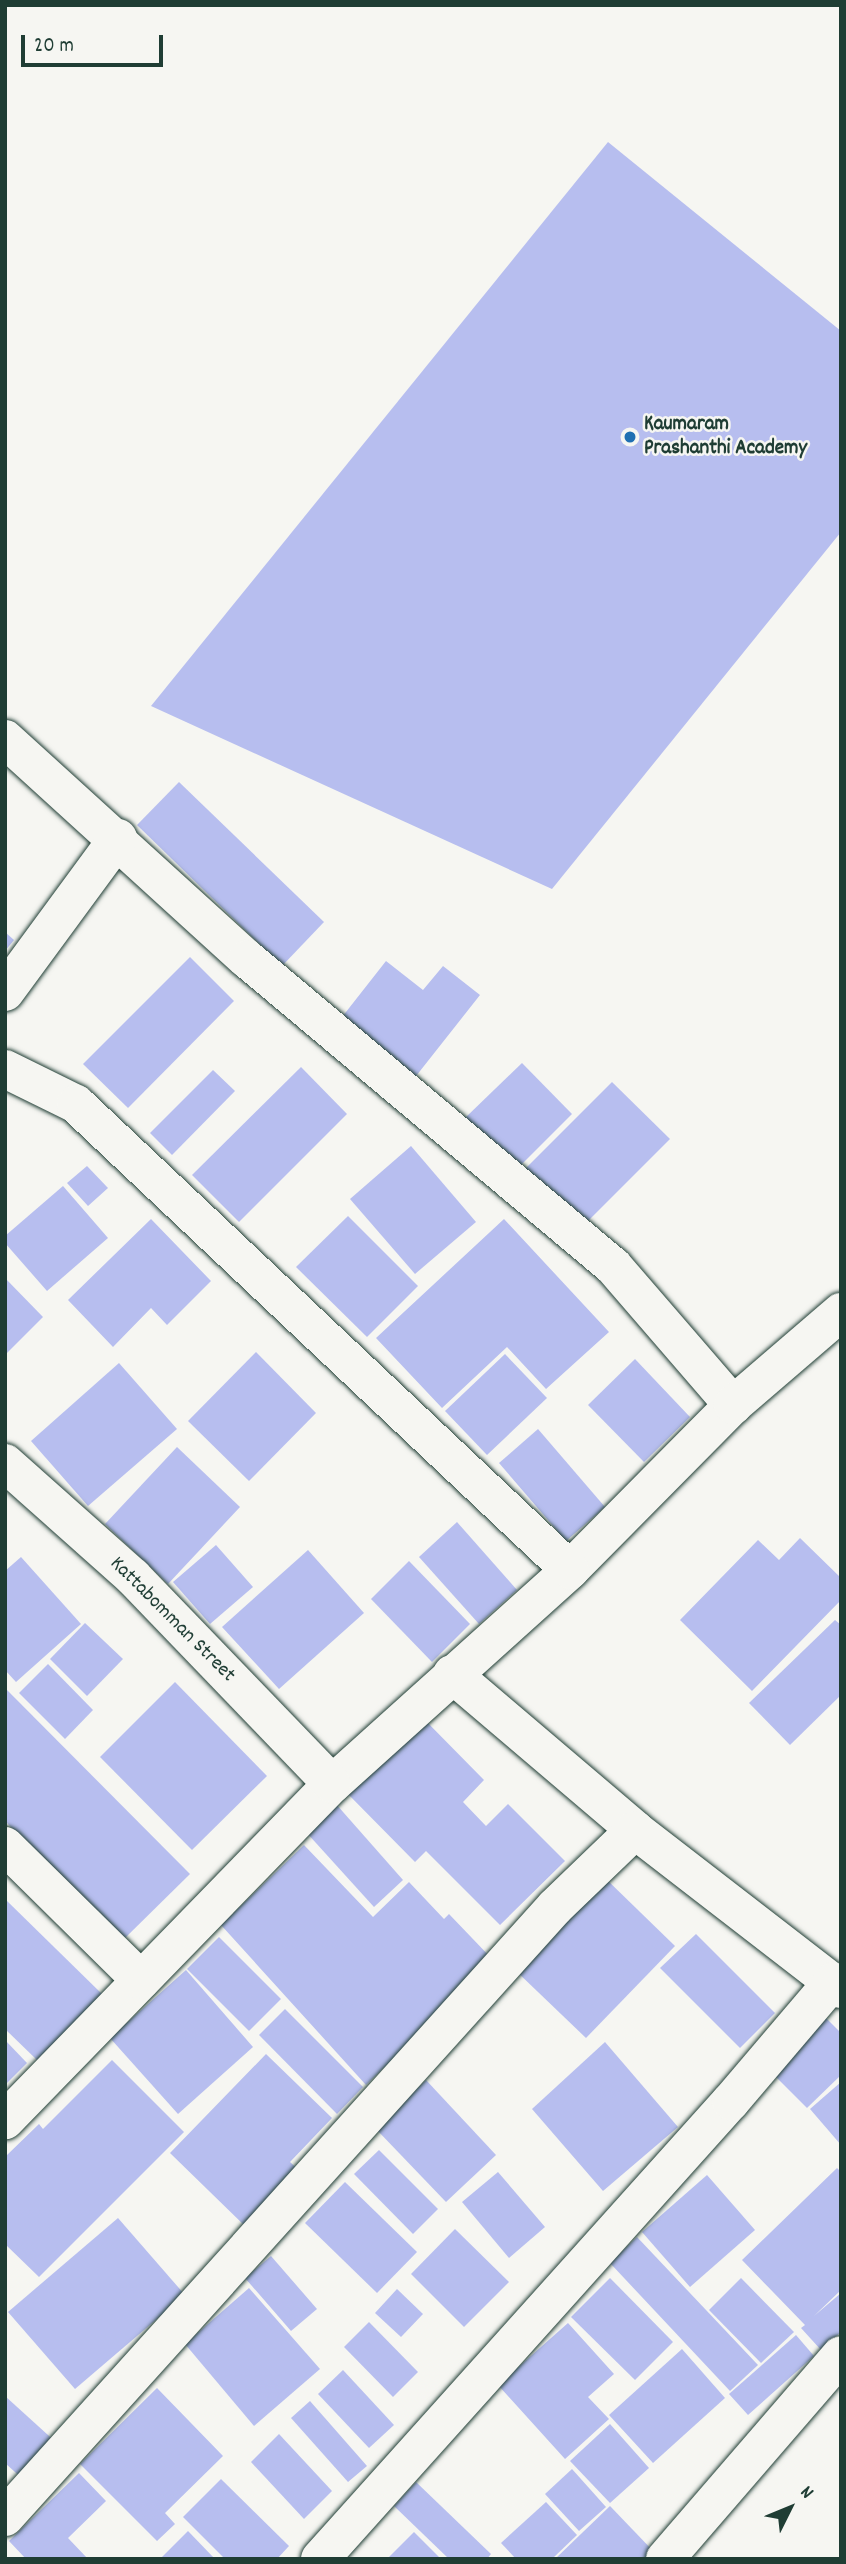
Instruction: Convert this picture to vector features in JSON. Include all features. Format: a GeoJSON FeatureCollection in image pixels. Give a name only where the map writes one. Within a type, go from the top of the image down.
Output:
{"type":"FeatureCollection","features":[{"type":"Feature","properties":{"kind":"street"},"geometry":{"type":"LineString","coordinates":[[5,739],[118,838],[247,959],[613,1266],[733,1405]]}},
{"type":"Feature","properties":{"kind":"street"},"geometry":{"type":"LineString","coordinates":[[5,992],[118,838]]}},
{"type":"Feature","properties":{"kind":"street"},"geometry":{"type":"LineString","coordinates":[[5,1069],[76,1104],[570,1570]]}},
{"type":"Feature","properties":{"kind":"street"},"geometry":{"type":"LineString","coordinates":[[5,2120],[332,1784],[570,1570],[733,1405],[841,1312]]}},
{"type":"Feature","properties":{"kind":"street","name":"Kattabomman Street"},"geometry":{"type":"LineString","coordinates":[[5,1463],[133,1577],[332,1784]]}},
{"type":"Feature","properties":{"kind":"street"},"geometry":{"type":"LineString","coordinates":[[320,2559],[837,1985],[635,1830],[452,1674]]}},
{"type":"Feature","properties":{"kind":"street"},"geometry":{"type":"LineString","coordinates":[[5,2517],[555,1907],[635,1830]]}},
{"type":"Feature","properties":{"kind":"street"},"geometry":{"type":"LineString","coordinates":[[5,1846],[141,1980]]}},
{"type":"Feature","properties":{"kind":"street"},"geometry":{"type":"LineString","coordinates":[[665,2559],[841,2355]]}},
{"type":"Feature","properties":{"kind":"building","name":"Kaumaram Prashanthi Academy"},"geometry":{"type":"Polygon","coordinates":[[[608,142],[841,331],[841,532],[552,889],[151,706],[608,142]]]}},
{"type":"Feature","properties":{"kind":"building"},"geometry":{"type":"Polygon","coordinates":[[[179,782],[324,922],[282,966],[137,825],[179,782]]]}},
{"type":"Feature","properties":{"kind":"building"},"geometry":{"type":"Polygon","coordinates":[[[5,932],[14,940],[5,951],[5,932]]]}},
{"type":"Feature","properties":{"kind":"building"},"geometry":{"type":"Polygon","coordinates":[[[190,957],[234,1001],[128,1108],[83,1064],[190,957]]]}},
{"type":"Feature","properties":{"kind":"building"},"geometry":{"type":"Polygon","coordinates":[[[386,961],[423,990],[443,966],[480,995],[409,1085],[335,1026],[386,961]]]}},
{"type":"Feature","properties":{"kind":"building"},"geometry":{"type":"Polygon","coordinates":[[[522,1063],[572,1114],[516,1170],[465,1118],[522,1063]]]}},
{"type":"Feature","properties":{"kind":"building"},"geometry":{"type":"Polygon","coordinates":[[[301,1067],[347,1114],[239,1222],[192,1175],[301,1067]]]}},
{"type":"Feature","properties":{"kind":"building"},"geometry":{"type":"Polygon","coordinates":[[[213,1070],[235,1091],[172,1155],[150,1133],[213,1070]]]}},
{"type":"Feature","properties":{"kind":"building"},"geometry":{"type":"Polygon","coordinates":[[[612,1082],[670,1139],[577,1232],[519,1175],[612,1082]]]}},
{"type":"Feature","properties":{"kind":"building"},"geometry":{"type":"Polygon","coordinates":[[[411,1146],[476,1222],[415,1274],[350,1199],[411,1146]]]}},
{"type":"Feature","properties":{"kind":"building"},"geometry":{"type":"Polygon","coordinates":[[[87,1166],[108,1188],[88,1206],[67,1183],[87,1166]]]}},
{"type":"Feature","properties":{"kind":"building"},"geometry":{"type":"Polygon","coordinates":[[[63,1186],[108,1238],[47,1291],[5,1243],[5,1236],[63,1186]]]}},
{"type":"Feature","properties":{"kind":"building"},"geometry":{"type":"Polygon","coordinates":[[[348,1216],[418,1286],[367,1337],[296,1267],[348,1216]]]}},
{"type":"Feature","properties":{"kind":"building"},"geometry":{"type":"Polygon","coordinates":[[[151,1219],[211,1281],[167,1325],[151,1308],[113,1347],[68,1300],[151,1219]]]}},
{"type":"Feature","properties":{"kind":"building"},"geometry":{"type":"Polygon","coordinates":[[[504,1219],[609,1332],[546,1389],[507,1347],[442,1408],[376,1338],[504,1219]]]}},
{"type":"Feature","properties":{"kind":"building"},"geometry":{"type":"Polygon","coordinates":[[[5,1278],[43,1317],[5,1355],[5,1278]]]}},
{"type":"Feature","properties":{"kind":"building"},"geometry":{"type":"Polygon","coordinates":[[[256,1352],[316,1413],[249,1481],[188,1421],[256,1352]]]}},
{"type":"Feature","properties":{"kind":"building"},"geometry":{"type":"Polygon","coordinates":[[[505,1354],[547,1398],[487,1455],[445,1411],[505,1354]]]}},
{"type":"Feature","properties":{"kind":"building"},"geometry":{"type":"Polygon","coordinates":[[[635,1359],[690,1417],[644,1462],[588,1405],[635,1359]]]}},
{"type":"Feature","properties":{"kind":"building"},"geometry":{"type":"Polygon","coordinates":[[[119,1363],[177,1429],[88,1506],[31,1441],[119,1363]]]}},
{"type":"Feature","properties":{"kind":"building"},"geometry":{"type":"Polygon","coordinates":[[[538,1429],[605,1507],[566,1541],[499,1463],[538,1429]]]}},
{"type":"Feature","properties":{"kind":"building"},"geometry":{"type":"Polygon","coordinates":[[[177,1447],[240,1507],[168,1584],[105,1524],[177,1447]]]}},
{"type":"Feature","properties":{"kind":"building"},"geometry":{"type":"Polygon","coordinates":[[[457,1522],[517,1590],[479,1624],[419,1557],[457,1522]]]}},
{"type":"Feature","properties":{"kind":"building"},"geometry":{"type":"Polygon","coordinates":[[[800,1538],[841,1578],[841,1600],[752,1691],[680,1620],[758,1540],[779,1560],[800,1538]]]}},
{"type":"Feature","properties":{"kind":"building"},"geometry":{"type":"Polygon","coordinates":[[[216,1545],[253,1587],[210,1624],[173,1582],[216,1545]]]}},
{"type":"Feature","properties":{"kind":"building"},"geometry":{"type":"Polygon","coordinates":[[[308,1550],[364,1613],[279,1689],[222,1627],[308,1550]]]}},
{"type":"Feature","properties":{"kind":"building"},"geometry":{"type":"Polygon","coordinates":[[[21,1557],[81,1624],[16,1682],[5,1670],[5,1571],[21,1557]]]}},
{"type":"Feature","properties":{"kind":"building"},"geometry":{"type":"Polygon","coordinates":[[[409,1561],[470,1624],[432,1662],[371,1599],[409,1561]]]}},
{"type":"Feature","properties":{"kind":"building"},"geometry":{"type":"Polygon","coordinates":[[[835,1620],[841,1625],[841,1695],[790,1745],[749,1703],[835,1620]]]}},
{"type":"Feature","properties":{"kind":"building"},"geometry":{"type":"Polygon","coordinates":[[[85,1623],[123,1659],[87,1696],[50,1659],[85,1623]]]}},
{"type":"Feature","properties":{"kind":"building"},"geometry":{"type":"Polygon","coordinates":[[[48,1664],[93,1710],[65,1739],[19,1693],[48,1664]]]}},
{"type":"Feature","properties":{"kind":"building"},"geometry":{"type":"Polygon","coordinates":[[[175,1682],[267,1776],[192,1850],[100,1757],[175,1682]]]}},
{"type":"Feature","properties":{"kind":"building"},"geometry":{"type":"Polygon","coordinates":[[[5,1688],[190,1874],[123,1940],[5,1821],[5,1688]]]}},
{"type":"Feature","properties":{"kind":"building"},"geometry":{"type":"Polygon","coordinates":[[[421,1716],[484,1780],[463,1802],[486,1826],[508,1804],[565,1861],[500,1925],[426,1851],[415,1862],[345,1791],[421,1716]]]}},
{"type":"Feature","properties":{"kind":"building"},"geometry":{"type":"Polygon","coordinates":[[[336,1804],[403,1880],[374,1907],[306,1832],[336,1804]]]}},
{"type":"Feature","properties":{"kind":"building"},"geometry":{"type":"Polygon","coordinates":[[[304,1845],[373,1917],[409,1882],[444,1919],[449,1914],[494,1961],[366,2085],[221,1925],[304,1845]]]}},
{"type":"Feature","properties":{"kind":"building"},"geometry":{"type":"Polygon","coordinates":[[[603,1876],[675,1946],[586,2038],[514,1969],[603,1876]]]}},
{"type":"Feature","properties":{"kind":"building"},"geometry":{"type":"Polygon","coordinates":[[[5,1899],[102,1994],[37,2060],[5,2029],[5,1899]]]}},
{"type":"Feature","properties":{"kind":"building"},"geometry":{"type":"Polygon","coordinates":[[[696,1934],[775,2013],[740,2048],[660,1968],[696,1934]]]}},
{"type":"Feature","properties":{"kind":"building"},"geometry":{"type":"Polygon","coordinates":[[[219,1937],[281,1999],[249,2031],[187,1969],[219,1937]]]}},
{"type":"Feature","properties":{"kind":"building"},"geometry":{"type":"Polygon","coordinates":[[[186,1970],[253,2047],[178,2114],[110,2038],[186,1970]]]}},
{"type":"Feature","properties":{"kind":"building"},"geometry":{"type":"Polygon","coordinates":[[[285,2009],[363,2087],[337,2114],[259,2035],[285,2009]]]}},
{"type":"Feature","properties":{"kind":"building"},"geometry":{"type":"Polygon","coordinates":[[[826,2018],[841,2033],[841,2075],[807,2108],[772,2073],[826,2018]]]}},
{"type":"Feature","properties":{"kind":"building"},"geometry":{"type":"Polygon","coordinates":[[[5,2040],[27,2063],[5,2085],[5,2040]]]}},
{"type":"Feature","properties":{"kind":"building"},"geometry":{"type":"Polygon","coordinates":[[[605,2042],[678,2127],[603,2191],[532,2109],[605,2042]]]}},
{"type":"Feature","properties":{"kind":"building"},"geometry":{"type":"Polygon","coordinates":[[[266,2054],[332,2118],[290,2162],[301,2172],[247,2228],[170,2153],[266,2054]]]}},
{"type":"Feature","properties":{"kind":"building"},"geometry":{"type":"Polygon","coordinates":[[[112,2060],[184,2132],[39,2277],[5,2244],[5,2157],[39,2124],[43,2129],[112,2060]]]}},
{"type":"Feature","properties":{"kind":"building"},"geometry":{"type":"Polygon","coordinates":[[[426,2080],[496,2155],[446,2202],[376,2129],[426,2080]]]}},
{"type":"Feature","properties":{"kind":"building"},"geometry":{"type":"Polygon","coordinates":[[[841,2082],[841,2145],[810,2109],[841,2082]]]}},
{"type":"Feature","properties":{"kind":"building"},"geometry":{"type":"Polygon","coordinates":[[[379,2150],[438,2209],[413,2234],[354,2174],[379,2150]]]}},
{"type":"Feature","properties":{"kind":"building"},"geometry":{"type":"Polygon","coordinates":[[[837,2168],[841,2172],[841,2290],[814,2316],[841,2293],[841,2332],[821,2350],[801,2328],[805,2325],[742,2260],[837,2168]]]}},
{"type":"Feature","properties":{"kind":"building"},"geometry":{"type":"Polygon","coordinates":[[[498,2172],[545,2227],[509,2258],[462,2202],[498,2172]]]}},
{"type":"Feature","properties":{"kind":"building"},"geometry":{"type":"Polygon","coordinates":[[[707,2175],[755,2230],[690,2287],[642,2232],[707,2175]]]}},
{"type":"Feature","properties":{"kind":"building"},"geometry":{"type":"Polygon","coordinates":[[[345,2182],[417,2252],[377,2293],[305,2223],[345,2182]]]}},
{"type":"Feature","properties":{"kind":"building"},"geometry":{"type":"Polygon","coordinates":[[[118,2218],[185,2295],[75,2389],[8,2312],[118,2218]]]}},
{"type":"Feature","properties":{"kind":"building"},"geometry":{"type":"Polygon","coordinates":[[[455,2229],[509,2282],[464,2327],[411,2274],[455,2229]]]}},
{"type":"Feature","properties":{"kind":"building"},"geometry":{"type":"Polygon","coordinates":[[[637,2237],[758,2365],[730,2391],[610,2263],[637,2237]]]}},
{"type":"Feature","properties":{"kind":"building"},"geometry":{"type":"Polygon","coordinates":[[[271,2256],[317,2309],[291,2331],[245,2278],[271,2256]]]}},
{"type":"Feature","properties":{"kind":"building"},"geometry":{"type":"Polygon","coordinates":[[[610,2278],[673,2342],[635,2380],[571,2317],[610,2278]]]}},
{"type":"Feature","properties":{"kind":"building"},"geometry":{"type":"Polygon","coordinates":[[[741,2278],[794,2332],[761,2363],[709,2310],[741,2278]]]}},
{"type":"Feature","properties":{"kind":"building"},"geometry":{"type":"Polygon","coordinates":[[[249,2288],[320,2369],[254,2426],[185,2344],[249,2288]]]}},
{"type":"Feature","properties":{"kind":"building"},"geometry":{"type":"Polygon","coordinates":[[[397,2289],[423,2314],[401,2337],[375,2313],[397,2289]]]}},
{"type":"Feature","properties":{"kind":"building"},"geometry":{"type":"Polygon","coordinates":[[[369,2322],[418,2372],[393,2397],[344,2347],[369,2322]]]}},
{"type":"Feature","properties":{"kind":"building"},"geometry":{"type":"Polygon","coordinates":[[[568,2323],[614,2374],[588,2397],[609,2419],[565,2459],[498,2385],[568,2323]]]}},
{"type":"Feature","properties":{"kind":"building"},"geometry":{"type":"Polygon","coordinates":[[[796,2335],[814,2356],[748,2415],[729,2394],[796,2335]]]}},
{"type":"Feature","properties":{"kind":"building"},"geometry":{"type":"Polygon","coordinates":[[[682,2349],[725,2398],[653,2463],[609,2415],[682,2349]]]}},
{"type":"Feature","properties":{"kind":"building"},"geometry":{"type":"Polygon","coordinates":[[[343,2370],[394,2425],[369,2448],[318,2394],[343,2370]]]}},
{"type":"Feature","properties":{"kind":"building"},"geometry":{"type":"Polygon","coordinates":[[[157,2388],[223,2456],[165,2513],[175,2524],[157,2541],[80,2464],[157,2388]]]}},
{"type":"Feature","properties":{"kind":"building"},"geometry":{"type":"Polygon","coordinates":[[[5,2396],[59,2445],[26,2482],[5,2463],[5,2396]]]}},
{"type":"Feature","properties":{"kind":"building"},"geometry":{"type":"Polygon","coordinates":[[[310,2401],[367,2466],[348,2482],[291,2418],[310,2401]]]}},
{"type":"Feature","properties":{"kind":"building"},"geometry":{"type":"Polygon","coordinates":[[[610,2424],[649,2468],[610,2503],[570,2461],[610,2424]]]}},
{"type":"Feature","properties":{"kind":"building"},"geometry":{"type":"Polygon","coordinates":[[[279,2434],[332,2491],[304,2519],[251,2462],[279,2434]]]}},
{"type":"Feature","properties":{"kind":"building"},"geometry":{"type":"Polygon","coordinates":[[[572,2469],[606,2507],[579,2531],[545,2494],[572,2469]]]}},
{"type":"Feature","properties":{"kind":"building"},"geometry":{"type":"Polygon","coordinates":[[[79,2473],[106,2501],[68,2538],[88,2559],[26,2559],[9,2541],[79,2473]]]}},
{"type":"Feature","properties":{"kind":"building"},"geometry":{"type":"Polygon","coordinates":[[[221,2479],[289,2546],[277,2559],[225,2559],[183,2517],[221,2479]]]}},
{"type":"Feature","properties":{"kind":"building"},"geometry":{"type":"Polygon","coordinates":[[[416,2482],[491,2554],[487,2559],[449,2559],[394,2506],[416,2482]]]}},
{"type":"Feature","properties":{"kind":"building"},"geometry":{"type":"Polygon","coordinates":[[[546,2502],[577,2535],[552,2559],[516,2559],[501,2543],[546,2502]]]}},
{"type":"Feature","properties":{"kind":"building"},"geometry":{"type":"Polygon","coordinates":[[[610,2506],[657,2555],[653,2559],[555,2559],[610,2506]]]}},
{"type":"Feature","properties":{"kind":"building"},"geometry":{"type":"Polygon","coordinates":[[[188,2531],[215,2559],[160,2559],[188,2531]]]}},
{"type":"Feature","properties":{"kind":"building"},"geometry":{"type":"Polygon","coordinates":[[[414,2532],[441,2559],[387,2559],[414,2532]]]}},
{"type":"Feature","properties":{"kind":"place","name":"Kaumaram Prashanthi Academy"},"geometry":{"type":"Point","coordinates":[630,437]}}]}
